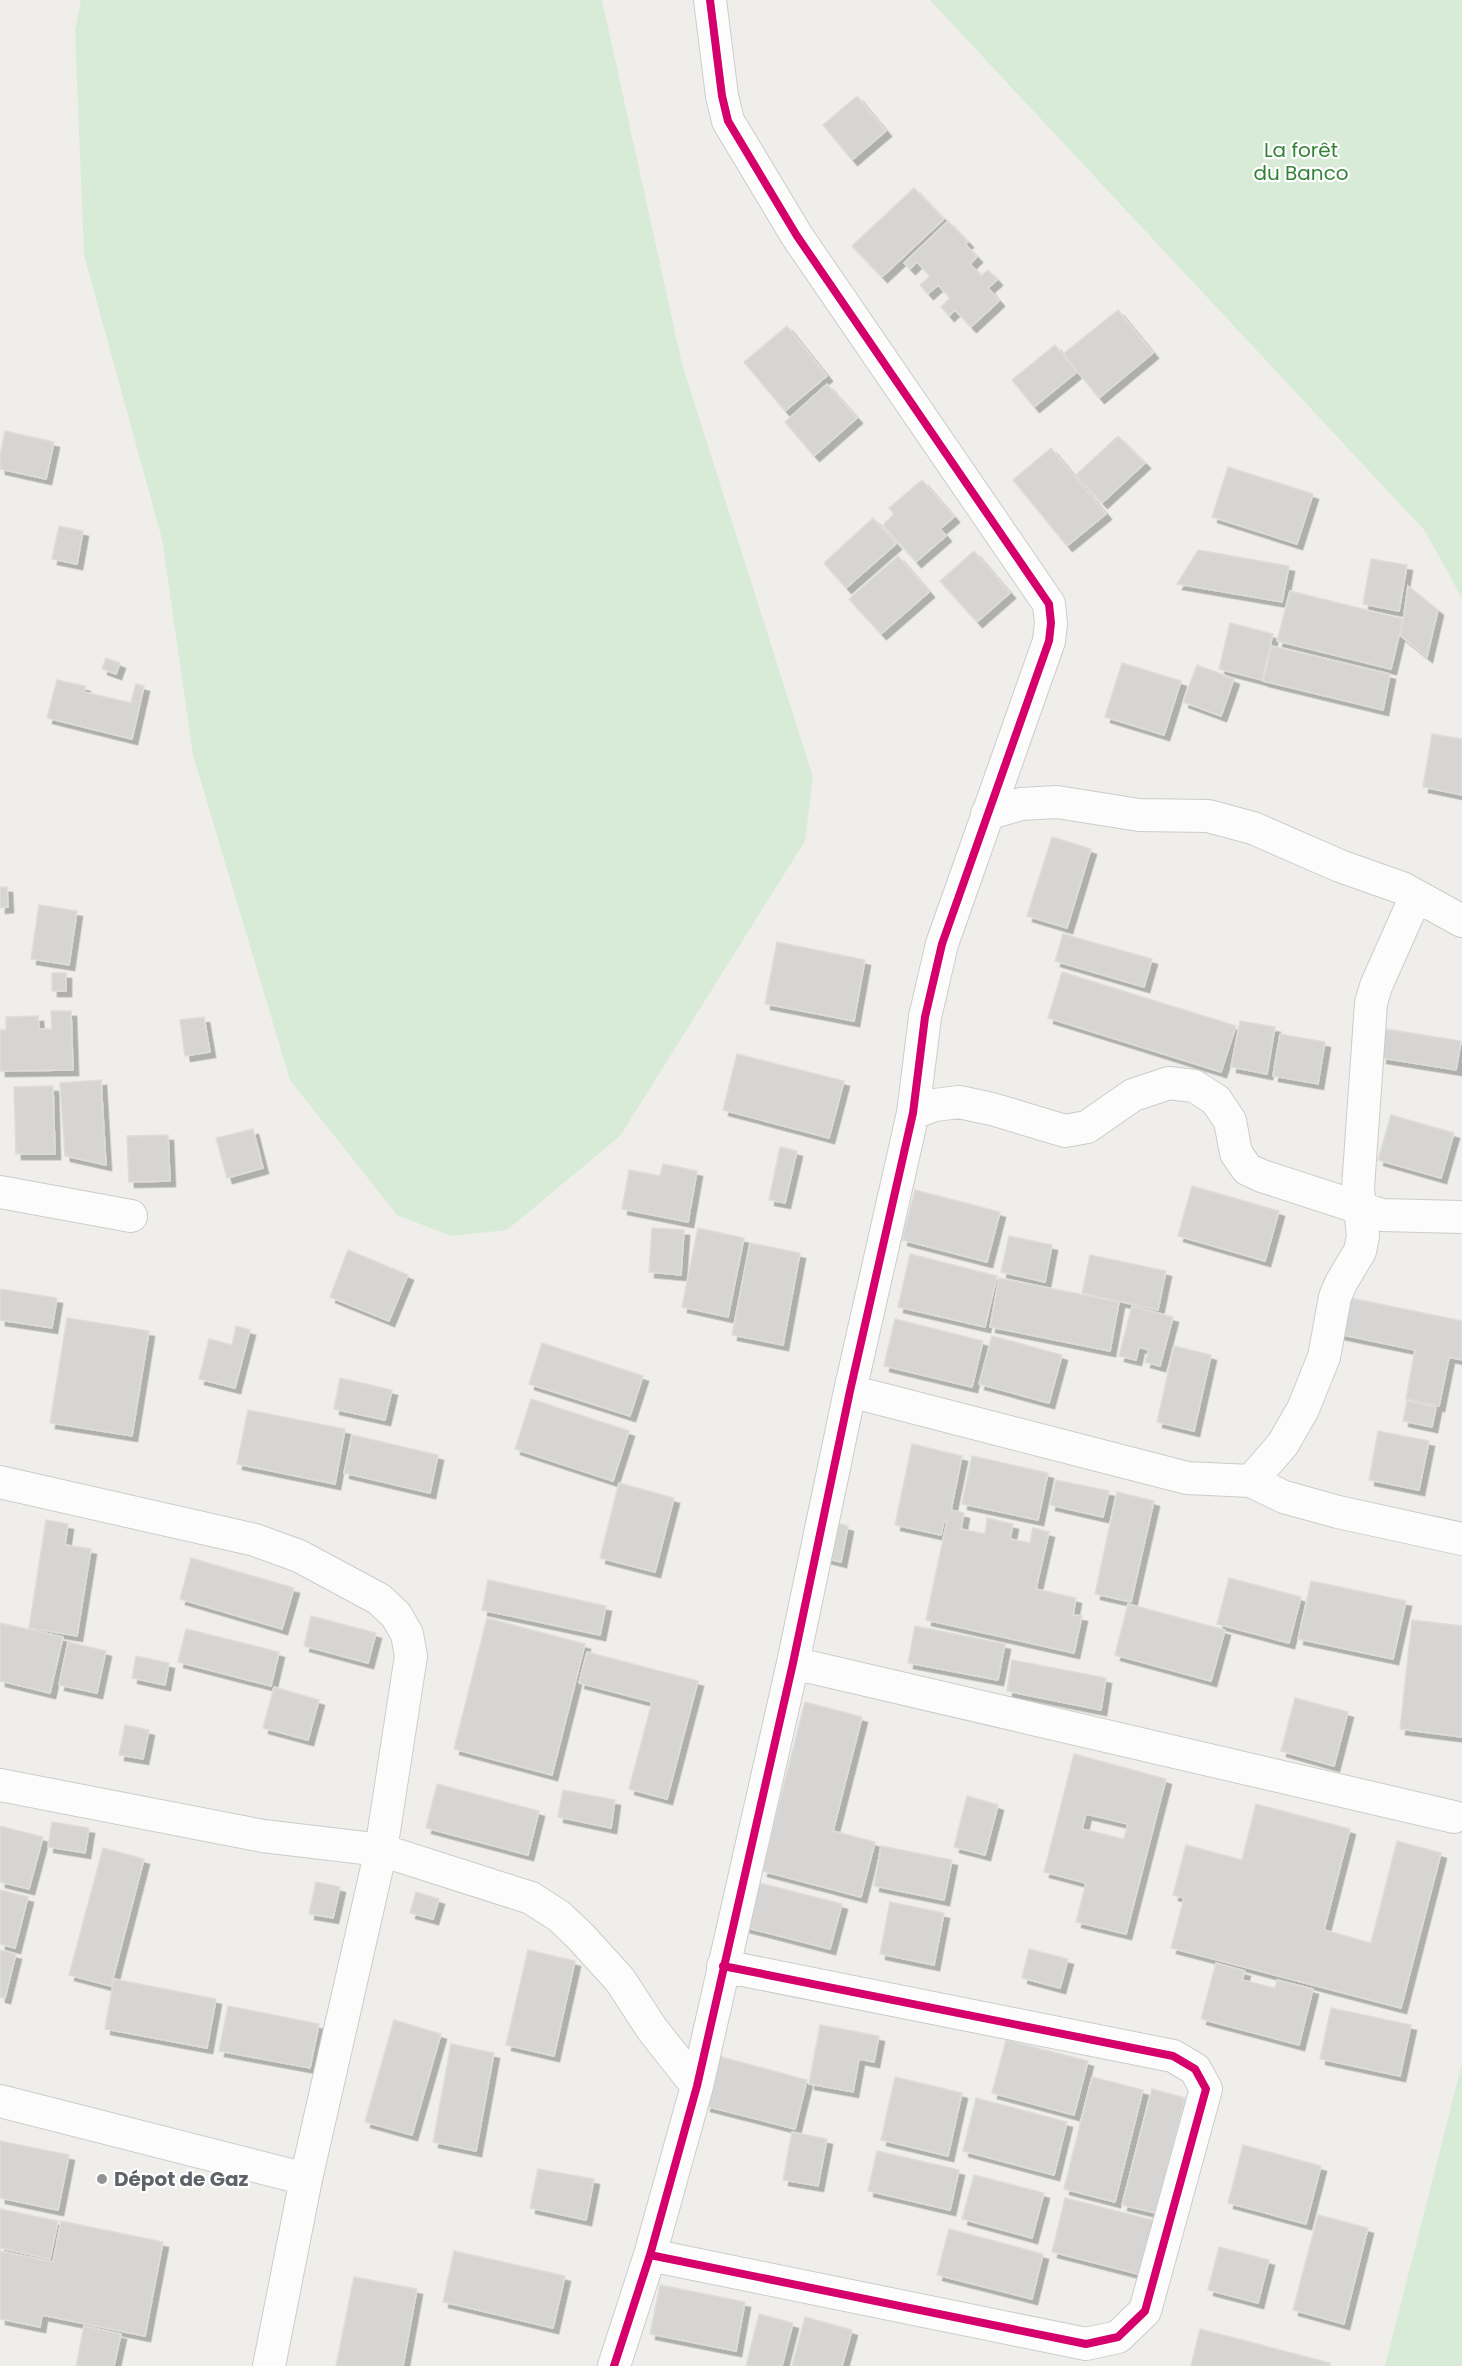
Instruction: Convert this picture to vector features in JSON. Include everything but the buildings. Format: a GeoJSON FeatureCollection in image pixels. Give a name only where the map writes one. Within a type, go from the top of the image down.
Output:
{"type":"FeatureCollection","features":[{"type":"Feature","properties":{"kind":"street"},"geometry":{"type":"LineString","coordinates":[[615,2366],[650,2255],[697,2086],[793,1663],[850,1391],[913,1113],[925,1017],[942,944],[1049,641],[1052,622],[1049,604],[797,236],[728,121],[722,96],[710,0]]}},
{"type":"Feature","properties":{"kind":"street"},"geometry":{"type":"LineString","coordinates":[[987,814],[1021,804],[1057,802],[1139,815],[1208,816],[1253,828],[1416,896],[1462,921]]}},
{"type":"Feature","properties":{"kind":"street"},"geometry":{"type":"LineString","coordinates":[[1251,1481],[1283,1444],[1307,1399],[1323,1357],[1335,1297],[1360,1251],[1363,1236],[1358,1188],[1371,1003],[1376,986],[1416,896]]}},
{"type":"Feature","properties":{"kind":"street"},"geometry":{"type":"LineString","coordinates":[[913,1113],[935,1105],[959,1102],[992,1109],[1065,1131],[1087,1127],[1133,1095],[1169,1083],[1194,1086],[1216,1100],[1230,1121],[1236,1153],[1247,1169],[1382,1215],[1462,1216]]}},
{"type":"Feature","properties":{"kind":"street"},"geometry":{"type":"LineString","coordinates":[[0,1192],[131,1216]]}},
{"type":"Feature","properties":{"kind":"street"},"geometry":{"type":"LineString","coordinates":[[850,1391],[1187,1478],[1251,1481],[1284,1497],[1338,1512],[1462,1539]]}},
{"type":"Feature","properties":{"kind":"street"},"geometry":{"type":"LineString","coordinates":[[0,1482],[255,1539],[299,1556],[379,1599],[396,1615],[407,1634],[411,1656],[381,1850],[306,2180],[269,2366]]}},
{"type":"Feature","properties":{"kind":"street"},"geometry":{"type":"LineString","coordinates":[[793,1663],[1454,1817]]}},
{"type":"Feature","properties":{"kind":"street"},"geometry":{"type":"LineString","coordinates":[[0,1785],[263,1836],[381,1850],[531,1898],[559,1916],[620,1980],[652,2030],[697,2086]]}},
{"type":"Feature","properties":{"kind":"street"},"geometry":{"type":"LineString","coordinates":[[650,2255],[1086,2344],[1118,2337],[1145,2311],[1206,2089],[1195,2069],[1173,2056],[723,1966]]}},
{"type":"Feature","properties":{"kind":"street"},"geometry":{"type":"LineString","coordinates":[[0,2101],[306,2180]]}},
{"type":"Feature","properties":{"kind":"green space"},"geometry":{"type":"Polygon","coordinates":[[[81,0],[602,0],[682,364],[813,777],[805,841],[620,1136],[507,1230],[451,1236],[397,1215],[290,1080],[193,755],[162,539],[84,255],[75,30],[81,0]]]}},
{"type":"Feature","properties":{"kind":"green space","name":"La forêt du Banco"},"geometry":{"type":"Polygon","coordinates":[[[930,0],[1462,0],[1462,598],[1425,531],[930,0]]]}},
{"type":"Feature","properties":{"kind":"green space"},"geometry":{"type":"Polygon","coordinates":[[[1462,2064],[1462,2366],[1385,2366],[1462,2064]]]}},
{"type":"Feature","properties":{"kind":"cycle path"},"geometry":{"type":"LineString","coordinates":[[614,2366],[650,2255],[697,2086],[793,1663],[850,1391],[913,1113],[925,1017],[942,944],[1049,641],[1051,623],[1049,604],[797,236],[728,121],[722,96],[710,0]]}},
{"type":"Feature","properties":{"kind":"cycle path"},"geometry":{"type":"LineString","coordinates":[[650,2255],[1086,2344],[1118,2337],[1145,2311],[1206,2089],[1195,2069],[1173,2056],[723,1966]]}},
{"type":"Feature","properties":{"kind":"place","name":"Dépot de Gaz"},"geometry":{"type":"Point","coordinates":[102,2179]}}]}
